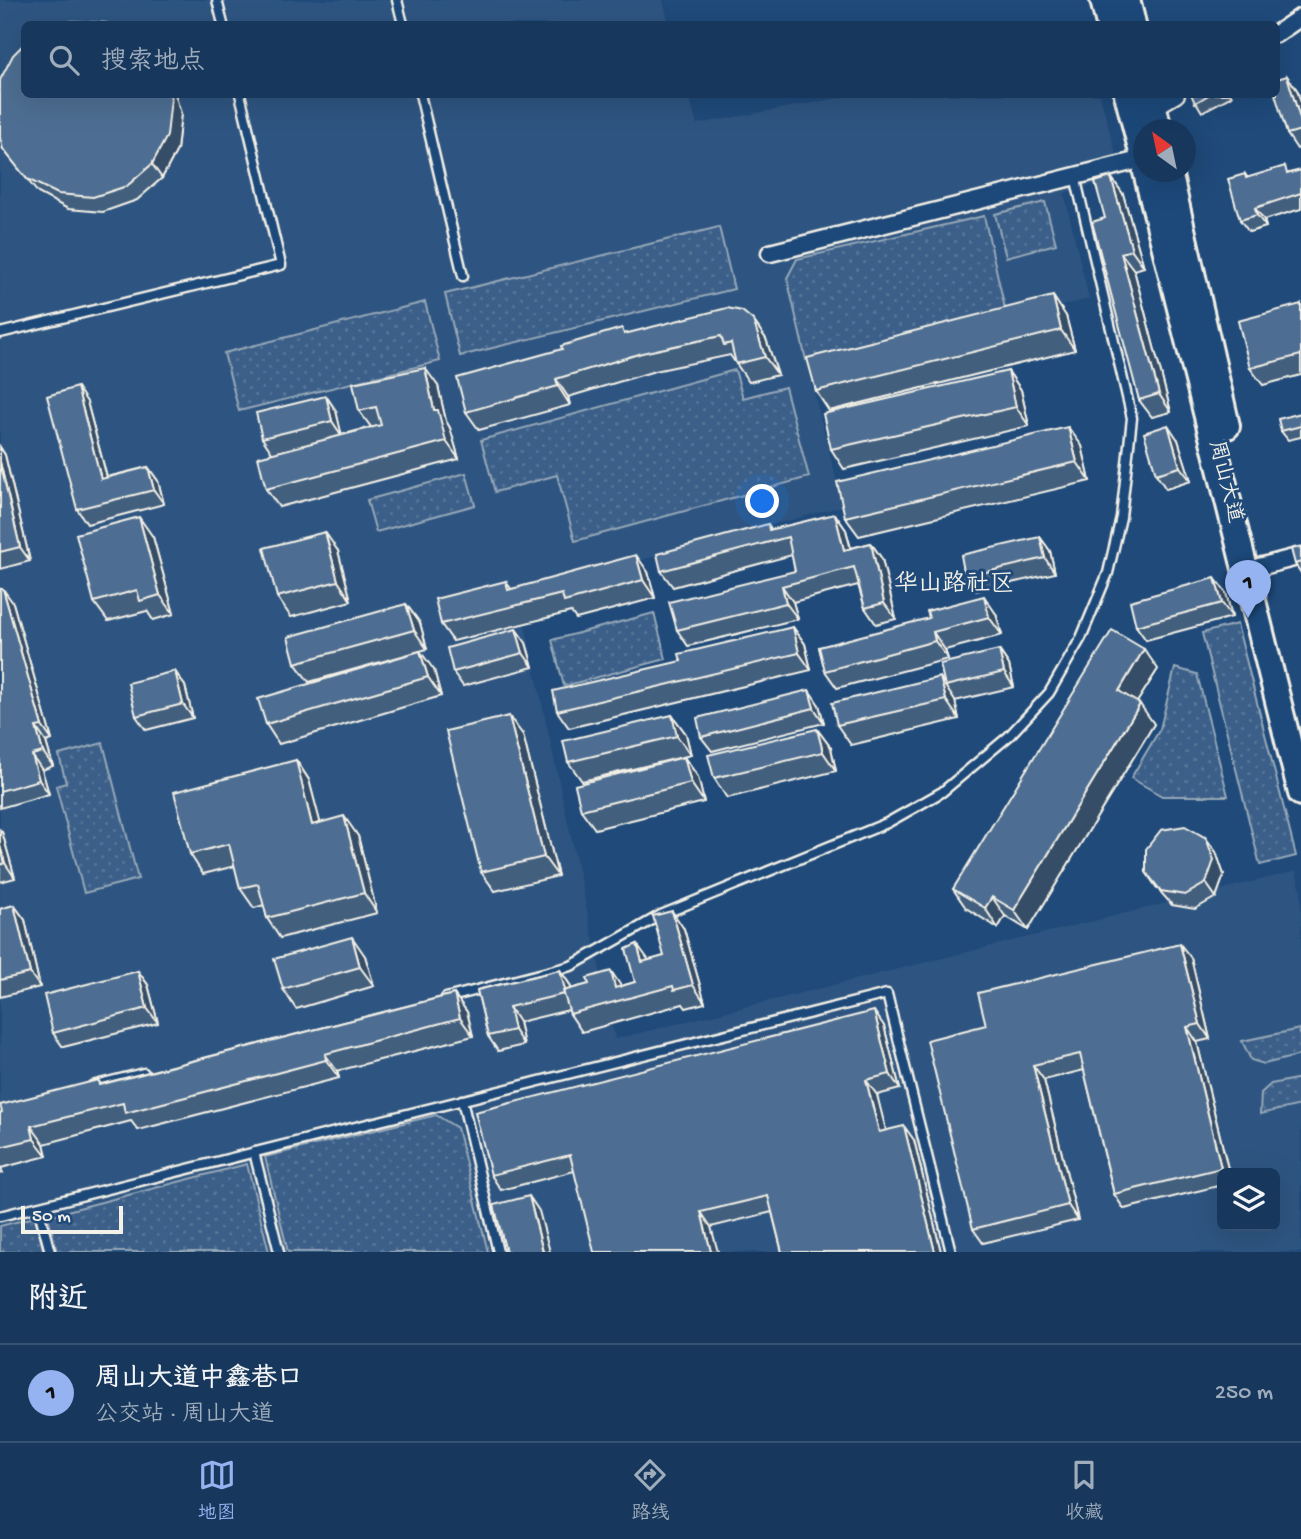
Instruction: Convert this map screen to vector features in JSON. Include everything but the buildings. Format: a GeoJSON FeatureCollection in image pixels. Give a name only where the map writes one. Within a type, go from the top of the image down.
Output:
{"type":"FeatureCollection","features":[{"type":"Feature","properties":{"kind":"main road"},"geometry":{"type":"LineString","coordinates":[[1103,0],[1108,21]]}},
{"type":"Feature","properties":{"kind":"main road"},"geometry":{"type":"LineString","coordinates":[[1127,0],[1132,21]]}},
{"type":"Feature","properties":{"kind":"main road"},"geometry":{"type":"LineString","coordinates":[[1128,98],[1133,119]]}},
{"type":"Feature","properties":{"kind":"main road","name":"周山大道"},"geometry":{"type":"LineString","coordinates":[[1148,182],[1301,793]]}},
{"type":"Feature","properties":{"kind":"main road","name":"周山大道"},"geometry":{"type":"LineString","coordinates":[[1171,182],[1259,567],[1301,737]]}},
{"type":"Feature","properties":{"kind":"street"},"geometry":{"type":"LineString","coordinates":[[1280,31],[1301,17]]}},
{"type":"Feature","properties":{"kind":"street"},"geometry":{"type":"LineString","coordinates":[[1155,110],[1171,98]]}},
{"type":"Feature","properties":{"kind":"street"},"geometry":{"type":"LineString","coordinates":[[771,253],[1133,162]]}},
{"type":"Feature","properties":{"kind":"street"},"geometry":{"type":"LineString","coordinates":[[1259,567],[1301,556]]}},
{"type":"Feature","properties":{"kind":"lane"},"geometry":{"type":"LineString","coordinates":[[217,0],[222,21]]}},
{"type":"Feature","properties":{"kind":"lane"},"geometry":{"type":"LineString","coordinates":[[397,0],[402,21]]}},
{"type":"Feature","properties":{"kind":"lane"},"geometry":{"type":"LineString","coordinates":[[0,334],[281,265],[241,98]]}},
{"type":"Feature","properties":{"kind":"lane"},"geometry":{"type":"LineString","coordinates":[[420,98],[463,276]]}},
{"type":"Feature","properties":{"kind":"lane"},"geometry":{"type":"LineString","coordinates":[[439,999],[571,966],[661,915],[887,823],[942,792],[1009,736],[1049,693],[1081,638],[1108,573],[1121,517],[1132,418],[1075,176]]}},
{"type":"Feature","properties":{"kind":"lane"},"geometry":{"type":"LineString","coordinates":[[0,1216],[887,994],[951,1252]]}},
{"type":"Feature","properties":{"kind":"lane"},"geometry":{"type":"LineString","coordinates":[[85,1088],[148,1072]]}},
{"type":"Feature","properties":{"kind":"lane"},"geometry":{"type":"LineString","coordinates":[[462,1100],[498,1252]]}},
{"type":"Feature","properties":{"kind":"lane"},"geometry":{"type":"LineString","coordinates":[[254,1152],[279,1252]]}},
{"type":"Feature","properties":{"kind":"lane"},"geometry":{"type":"LineString","coordinates":[[38,1207],[50,1252]]}},
{"type":"Feature","properties":{"kind":"shaded area"},"geometry":{"type":"Polygon","coordinates":[[[0,0],[663,0],[668,21],[21,21],[21,98],[689,98],[697,124],[840,98],[1101,98],[1122,177],[1064,193],[1089,299],[808,369],[843,506],[518,593],[615,1039],[1296,871],[1301,890],[1301,1252],[0,1252],[0,0]]]}},
{"type":"Feature","properties":{"kind":"shaded area"},"geometry":{"type":"Polygon","coordinates":[[[1045,202],[1056,244],[1006,257],[995,214],[1045,202]]]}},
{"type":"Feature","properties":{"kind":"shaded area"},"geometry":{"type":"Polygon","coordinates":[[[984,216],[1006,313],[806,360],[787,278],[797,259],[984,216]]]}},
{"type":"Feature","properties":{"kind":"shaded area"},"geometry":{"type":"Polygon","coordinates":[[[719,227],[734,289],[460,356],[445,294],[719,227]]]}},
{"type":"Feature","properties":{"kind":"shaded area"},"geometry":{"type":"Polygon","coordinates":[[[425,302],[440,361],[239,411],[224,353],[425,302]]]}},
{"type":"Feature","properties":{"kind":"shaded area"},"geometry":{"type":"Polygon","coordinates":[[[735,370],[743,398],[785,387],[809,477],[575,541],[557,475],[495,492],[481,440],[735,370]]]}},
{"type":"Feature","properties":{"kind":"shaded area"},"geometry":{"type":"Polygon","coordinates":[[[466,473],[475,505],[376,532],[367,500],[466,473]]]}},
{"type":"Feature","properties":{"kind":"shaded area"},"geometry":{"type":"Polygon","coordinates":[[[654,613],[666,659],[564,686],[552,640],[654,613]]]}},
{"type":"Feature","properties":{"kind":"shaded area"},"geometry":{"type":"Polygon","coordinates":[[[1237,624],[1296,856],[1260,865],[1202,633],[1237,624]]]}},
{"type":"Feature","properties":{"kind":"shaded area"},"geometry":{"type":"Polygon","coordinates":[[[1175,668],[1197,674],[1228,796],[1162,796],[1131,778],[1160,729],[1175,668]]]}},
{"type":"Feature","properties":{"kind":"shaded area"},"geometry":{"type":"Polygon","coordinates":[[[103,743],[138,879],[84,893],[56,786],[66,783],[59,755],[103,743]]]}},
{"type":"Feature","properties":{"kind":"shaded area"},"geometry":{"type":"Polygon","coordinates":[[[1300,1029],[1301,1055],[1264,1064],[1251,1060],[1242,1041],[1300,1029]]]}},
{"type":"Feature","properties":{"kind":"shaded area"},"geometry":{"type":"Polygon","coordinates":[[[1301,1078],[1301,1105],[1260,1114],[1261,1093],[1271,1084],[1301,1078]]]}},
{"type":"Feature","properties":{"kind":"shaded area"},"geometry":{"type":"Polygon","coordinates":[[[436,1115],[457,1128],[488,1252],[288,1252],[265,1157],[436,1115]]]}},
{"type":"Feature","properties":{"kind":"shaded area"},"geometry":{"type":"Polygon","coordinates":[[[247,1164],[269,1252],[57,1252],[48,1216],[247,1164]]]}},
{"type":"Feature","properties":{"kind":"shaded area"},"geometry":{"type":"Polygon","coordinates":[[[35,1217],[44,1252],[0,1252],[0,1226],[35,1217]]]}},
{"type":"Feature","properties":{"kind":"place","name":"周山大道中鑫巷口"},"geometry":{"type":"Point","coordinates":[1248,618]}},
{"type":"Feature","properties":{"kind":"district","name":"华山路社区"},"geometry":{"type":"Point","coordinates":[954,585]}}]}
